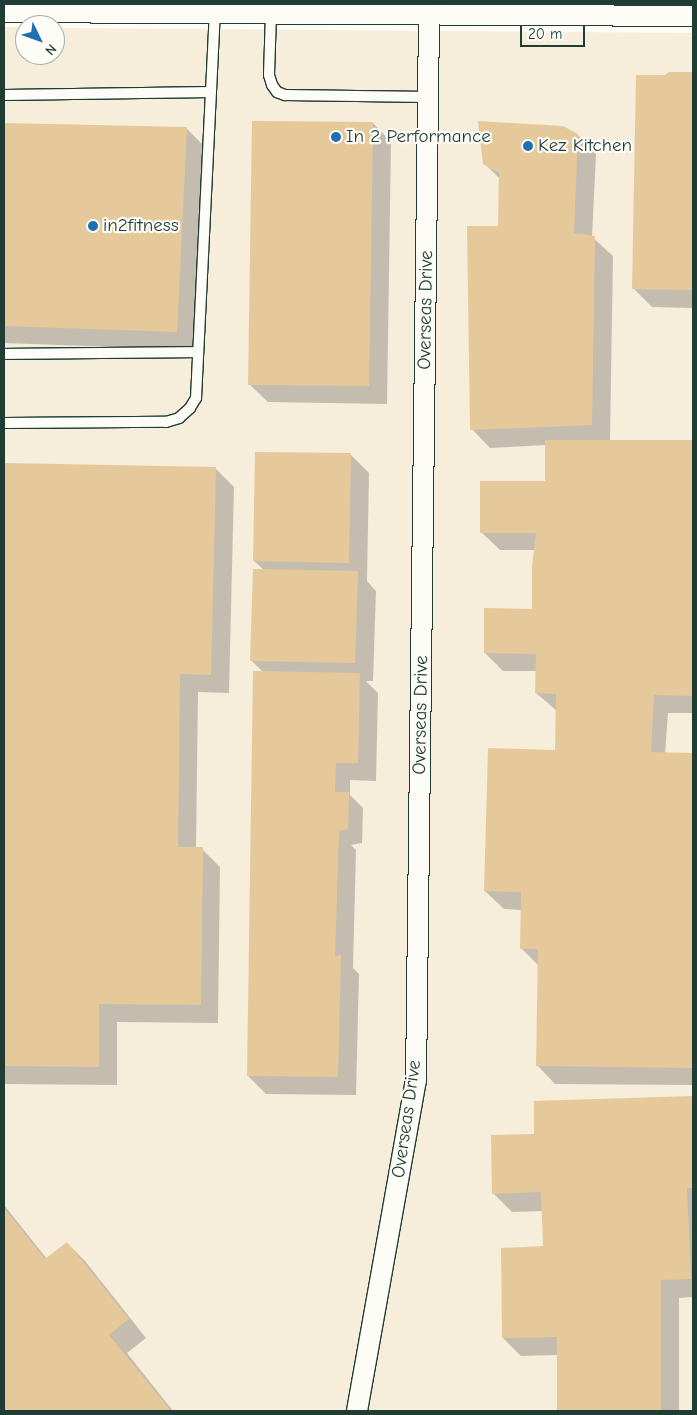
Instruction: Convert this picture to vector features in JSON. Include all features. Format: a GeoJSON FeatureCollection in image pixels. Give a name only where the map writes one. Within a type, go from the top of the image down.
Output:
{"type":"FeatureCollection","features":[{"type":"Feature","properties":{"kind":"street"},"geometry":{"type":"LineString","coordinates":[[4,12],[693,16]]}},
{"type":"Feature","properties":{"kind":"street","name":"Overseas Drive"},"geometry":{"type":"LineString","coordinates":[[357,1411],[416,1081],[430,14]]}},
{"type":"Feature","properties":{"kind":"lane"},"geometry":{"type":"LineString","coordinates":[[4,423],[166,422],[179,418],[190,408],[196,398],[216,13]]}},
{"type":"Feature","properties":{"kind":"lane"},"geometry":{"type":"LineString","coordinates":[[271,14],[269,75],[272,85],[277,92],[284,95],[429,97]]}},
{"type":"Feature","properties":{"kind":"lane"},"geometry":{"type":"LineString","coordinates":[[4,95],[212,92]]}},
{"type":"Feature","properties":{"kind":"lane"},"geometry":{"type":"LineString","coordinates":[[4,354],[198,352]]}},
{"type":"Feature","properties":{"kind":"shaded area"},"geometry":{"type":"Polygon","coordinates":[[[4,27],[15,27],[15,65],[65,65],[65,28],[693,33],[693,1411],[4,1411],[4,27]]]}},
{"type":"Feature","properties":{"kind":"building"},"geometry":{"type":"Polygon","coordinates":[[[669,72],[693,72],[693,290],[632,289],[636,75],[665,75],[669,72]]]}},
{"type":"Feature","properties":{"kind":"building"},"geometry":{"type":"Polygon","coordinates":[[[252,121],[373,122],[369,386],[248,385],[252,121]]]}},
{"type":"Feature","properties":{"kind":"building"},"geometry":{"type":"Polygon","coordinates":[[[478,121],[563,126],[578,134],[574,233],[595,236],[592,425],[470,430],[467,226],[498,226],[499,173],[483,164],[478,121]]]}},
{"type":"Feature","properties":{"kind":"building","name":"in2fitness"},"geometry":{"type":"Polygon","coordinates":[[[4,123],[187,127],[177,332],[4,326],[4,123]]]}},
{"type":"Feature","properties":{"kind":"building"},"geometry":{"type":"Polygon","coordinates":[[[545,440],[693,440],[693,696],[654,695],[651,752],[693,753],[693,1068],[536,1066],[538,949],[520,949],[521,892],[484,891],[488,748],[555,750],[556,694],[535,693],[536,654],[484,653],[484,608],[532,609],[532,566],[536,533],[480,533],[480,481],[545,481],[545,440]]]}},
{"type":"Feature","properties":{"kind":"building"},"geometry":{"type":"Polygon","coordinates":[[[255,452],[351,453],[349,563],[253,561],[255,452]]]}},
{"type":"Feature","properties":{"kind":"building"},"geometry":{"type":"Polygon","coordinates":[[[4,463],[216,467],[211,675],[180,674],[178,847],[203,847],[201,1005],[99,1004],[99,1067],[4,1066],[4,463]]]}},
{"type":"Feature","properties":{"kind":"building"},"geometry":{"type":"Polygon","coordinates":[[[253,569],[358,571],[355,663],[250,661],[253,569]]]}},
{"type":"Feature","properties":{"kind":"building"},"geometry":{"type":"Polygon","coordinates":[[[253,671],[360,673],[358,763],[336,763],[335,792],[349,792],[348,829],[339,831],[335,957],[341,954],[338,1077],[247,1076],[253,671]]]}},
{"type":"Feature","properties":{"kind":"building"},"geometry":{"type":"Polygon","coordinates":[[[693,1096],[693,1188],[687,1188],[691,1279],[661,1280],[661,1411],[557,1411],[557,1337],[502,1338],[501,1248],[543,1246],[541,1192],[492,1194],[491,1135],[534,1134],[534,1101],[693,1096]]]}},
{"type":"Feature","properties":{"kind":"building"},"geometry":{"type":"Polygon","coordinates":[[[4,1208],[45,1259],[67,1242],[129,1319],[109,1335],[171,1411],[4,1411],[4,1208]]]}},
{"type":"Feature","properties":{"kind":"place","name":"In 2 Performance"},"geometry":{"type":"Point","coordinates":[336,137]}},
{"type":"Feature","properties":{"kind":"place","name":"Kez Kitchen"},"geometry":{"type":"Point","coordinates":[528,146]}},
{"type":"Feature","properties":{"kind":"place","name":"in2fitness"},"geometry":{"type":"Point","coordinates":[93,226]}}]}
